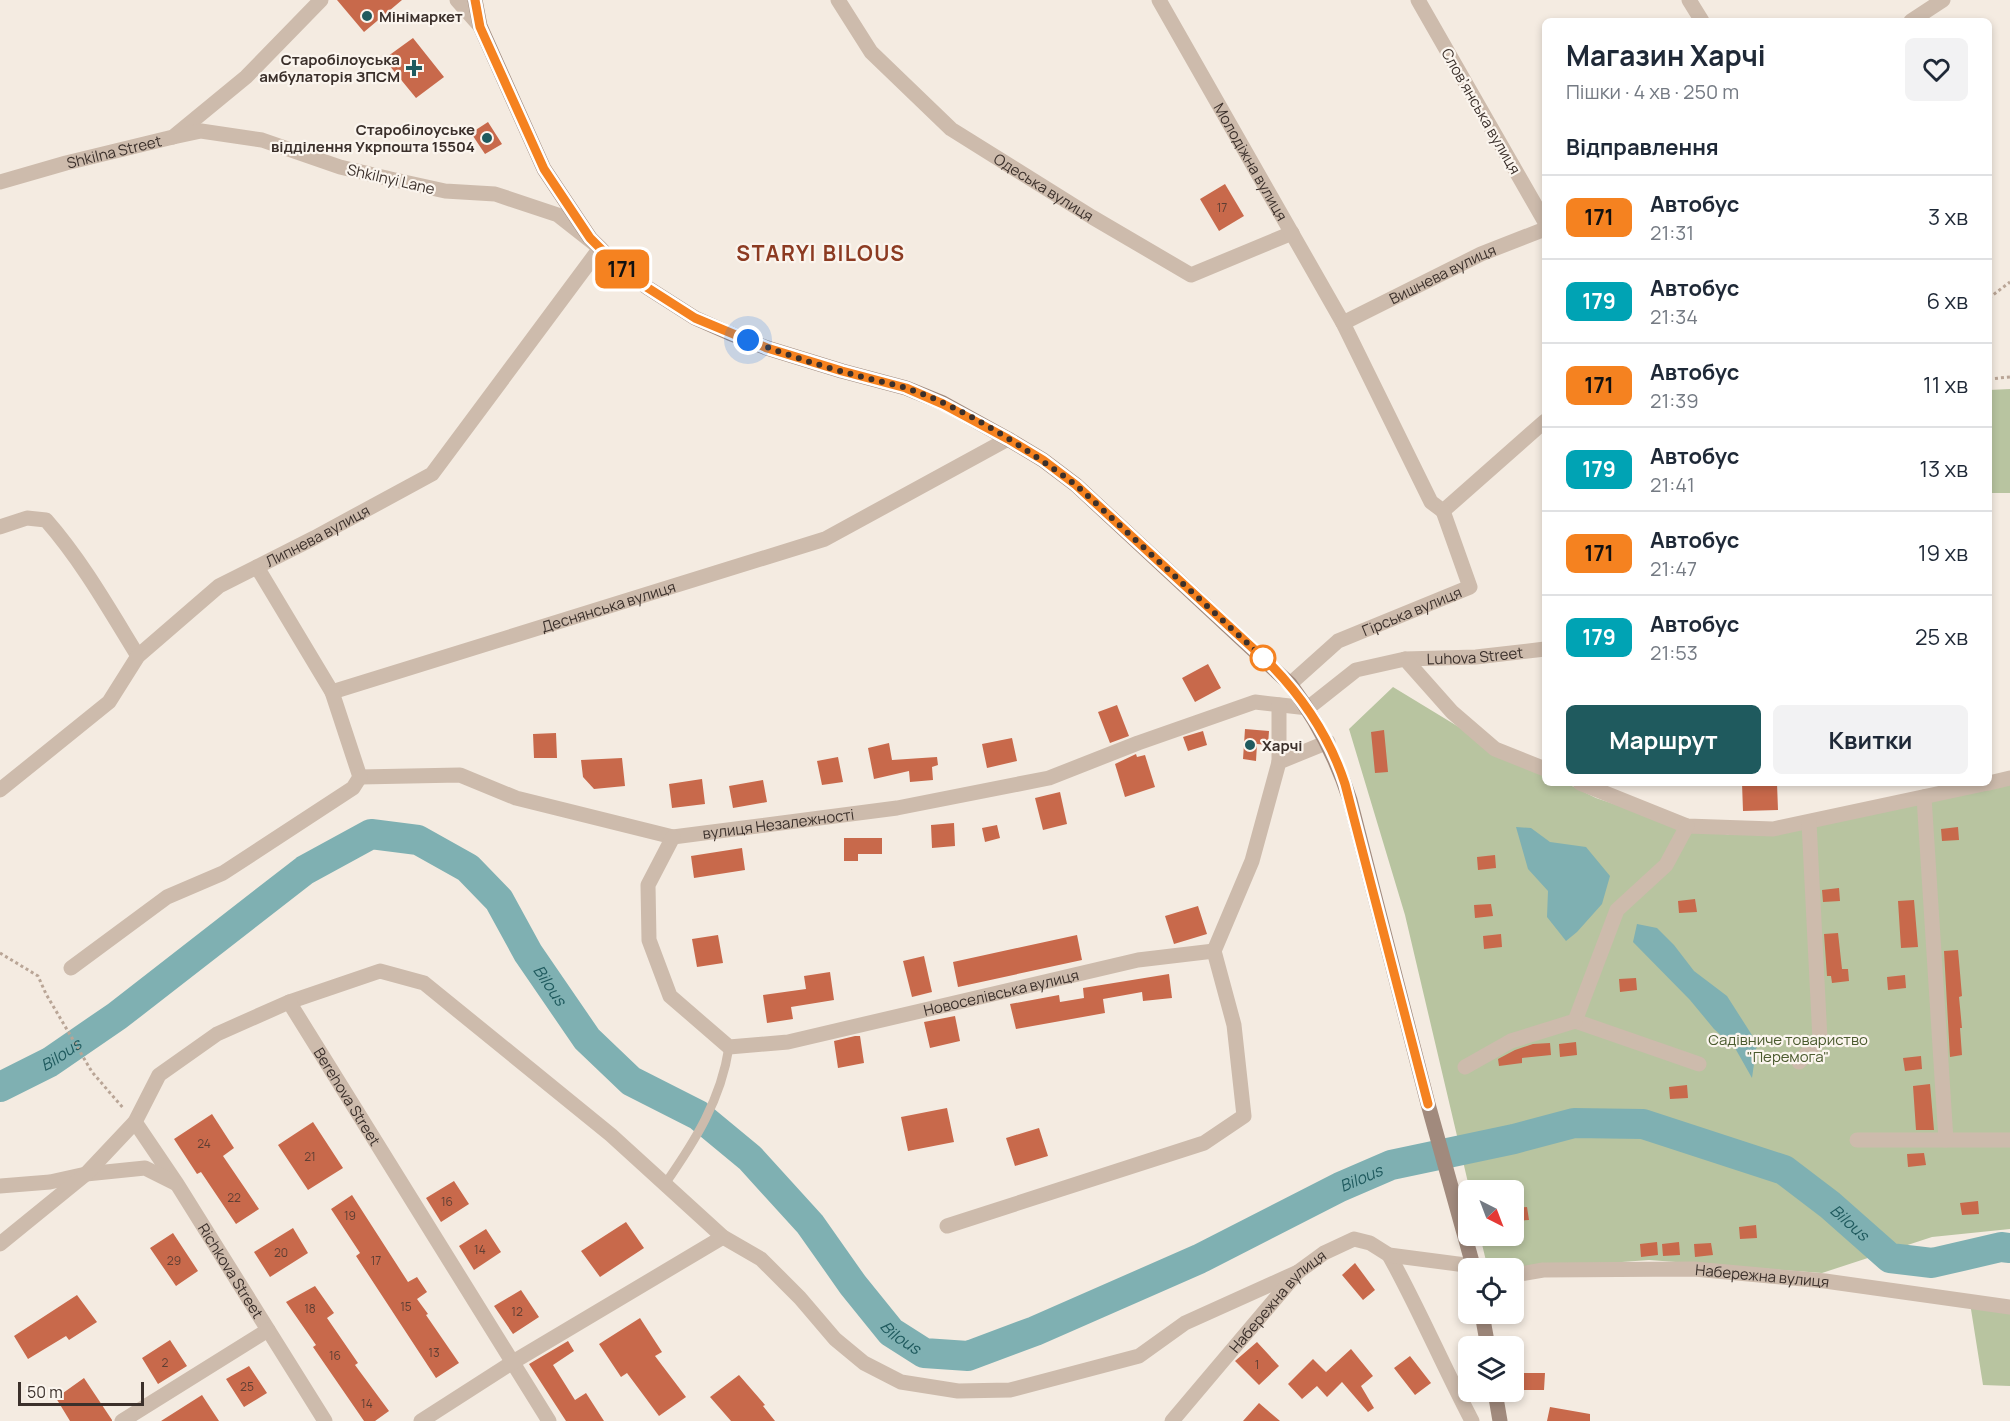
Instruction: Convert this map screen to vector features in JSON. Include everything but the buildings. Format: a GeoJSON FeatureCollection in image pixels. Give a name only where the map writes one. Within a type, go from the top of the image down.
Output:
{"type":"FeatureCollection","features":[{"type":"Feature","properties":{"kind":"main road"},"geometry":{"type":"LineString","coordinates":[[475,0],[480,27],[544,169],[590,238],[619,267],[695,318],[767,348],[906,388],[943,404],[1043,460],[1076,485],[1290,684],[1308,708],[1340,768],[1428,1104],[1473,1258]]}},
{"type":"Feature","properties":{"kind":"main road"},"geometry":{"type":"LineString","coordinates":[[1497,1402],[1500,1421]]}},
{"type":"Feature","properties":{"kind":"street","name":"Shkilna Street"},"geometry":{"type":"LineString","coordinates":[[1,184],[66,163],[173,137],[246,77],[321,0]]}},
{"type":"Feature","properties":{"kind":"street"},"geometry":{"type":"LineString","coordinates":[[457,0],[480,27]]}},
{"type":"Feature","properties":{"kind":"street","name":"Одеська вулиця"},"geometry":{"type":"LineString","coordinates":[[838,0],[871,52],[951,129],[1092,217],[1191,275],[1292,233]]}},
{"type":"Feature","properties":{"kind":"street","name":"Молодіжна вулиця"},"geometry":{"type":"LineString","coordinates":[[1159,0],[1343,322],[1431,502],[1443,511]]}},
{"type":"Feature","properties":{"kind":"street","name":"Словʼянська вулиця"},"geometry":{"type":"LineString","coordinates":[[1418,0],[1542,217]]}},
{"type":"Feature","properties":{"kind":"street"},"geometry":{"type":"LineString","coordinates":[[1689,0],[1700,18]]}},
{"type":"Feature","properties":{"kind":"street"},"geometry":{"type":"LineString","coordinates":[[1916,18],[1943,0]]}},
{"type":"Feature","properties":{"kind":"street","name":"Shkilnyi Lane"},"geometry":{"type":"LineString","coordinates":[[173,137],[201,131],[262,140],[340,166],[395,180],[445,191],[495,194],[558,215],[600,248]]}},
{"type":"Feature","properties":{"kind":"street","name":"Вишнева вулиця"},"geometry":{"type":"LineString","coordinates":[[1343,322],[1481,254],[1542,230]]}},
{"type":"Feature","properties":{"kind":"street","name":"Липнева вулиця"},"geometry":{"type":"LineString","coordinates":[[0,790],[109,702],[138,656],[219,586],[432,474],[600,248]]}},
{"type":"Feature","properties":{"kind":"street"},"geometry":{"type":"LineString","coordinates":[[1443,511],[1542,424]]}},
{"type":"Feature","properties":{"kind":"street","name":"Деснянська вулиця"},"geometry":{"type":"LineString","coordinates":[[332,692],[825,538],[1008,439]]}},
{"type":"Feature","properties":{"kind":"street","name":"Гірська вулиця"},"geometry":{"type":"LineString","coordinates":[[1290,684],[1338,641],[1470,587],[1443,511]]}},
{"type":"Feature","properties":{"kind":"street"},"geometry":{"type":"LineString","coordinates":[[0,527],[27,518],[45,520],[70,549],[138,656]]}},
{"type":"Feature","properties":{"kind":"street"},"geometry":{"type":"LineString","coordinates":[[71,968],[167,897],[223,873],[353,788],[360,777],[332,692],[257,567]]}},
{"type":"Feature","properties":{"kind":"street","name":"Luhova Street"},"geometry":{"type":"LineString","coordinates":[[1308,708],[1356,670],[1404,659],[1476,657],[1542,649]]}},
{"type":"Feature","properties":{"kind":"street"},"geometry":{"type":"LineString","coordinates":[[1404,659],[1452,712],[1496,749],[1542,768]]}},
{"type":"Feature","properties":{"kind":"street","name":"вулиця Незалежності"},"geometry":{"type":"LineString","coordinates":[[360,777],[460,775],[516,798],[673,837],[897,808],[1049,778],[1138,743],[1255,702],[1308,708]]}},
{"type":"Feature","properties":{"kind":"street"},"geometry":{"type":"LineString","coordinates":[[947,1226],[1204,1143],[1244,1116],[1234,1025],[1214,951],[1252,861],[1279,762],[1279,705]]}},
{"type":"Feature","properties":{"kind":"street"},"geometry":{"type":"LineString","coordinates":[[1279,762],[1328,742]]}},
{"type":"Feature","properties":{"kind":"street"},"geometry":{"type":"LineString","coordinates":[[1992,782],[2010,778]]}},
{"type":"Feature","properties":{"kind":"street"},"geometry":{"type":"LineString","coordinates":[[1587,786],[1687,826],[1773,829],[1975,786]]}},
{"type":"Feature","properties":{"kind":"street"},"geometry":{"type":"LineString","coordinates":[[1924,797],[1946,1140]]}},
{"type":"Feature","properties":{"kind":"street"},"geometry":{"type":"LineString","coordinates":[[1799,1062],[1821,1040],[1809,822]]}},
{"type":"Feature","properties":{"kind":"street"},"geometry":{"type":"LineString","coordinates":[[1575,1021],[1617,909],[1666,865],[1687,826]]}},
{"type":"Feature","properties":{"kind":"street"},"geometry":{"type":"LineString","coordinates":[[673,837],[648,885],[649,940],[670,996],[729,1047]]}},
{"type":"Feature","properties":{"kind":"street","name":"Новоселівська вулиця"},"geometry":{"type":"LineString","coordinates":[[729,1047],[788,1042],[1138,960],[1214,951]]}},
{"type":"Feature","properties":{"kind":"street"},"geometry":{"type":"LineString","coordinates":[[0,1244],[86,1174],[135,1122],[159,1075],[217,1034],[289,1002],[380,971],[424,983],[602,1128],[723,1237],[761,1259],[800,1298],[835,1339],[864,1363],[901,1382],[958,1391],[1010,1390],[1139,1356],[1185,1323],[1298,1272]]}},
{"type":"Feature","properties":{"kind":"street","name":"Berehova Street"},"geometry":{"type":"LineString","coordinates":[[289,1002],[549,1421]]}},
{"type":"Feature","properties":{"kind":"street"},"geometry":{"type":"LineString","coordinates":[[1465,1067],[1511,1041],[1575,1021],[1699,1064]]}},
{"type":"Feature","properties":{"kind":"street","name":"Richkova Street"},"geometry":{"type":"LineString","coordinates":[[135,1122],[177,1184],[325,1421]]}},
{"type":"Feature","properties":{"kind":"street"},"geometry":{"type":"LineString","coordinates":[[1857,1140],[2010,1140]]}},
{"type":"Feature","properties":{"kind":"street"},"geometry":{"type":"LineString","coordinates":[[0,1186],[50,1182],[86,1174],[145,1168],[177,1184]]}},
{"type":"Feature","properties":{"kind":"street"},"geometry":{"type":"LineString","coordinates":[[421,1421],[513,1362],[723,1237]]}},
{"type":"Feature","properties":{"kind":"street","name":"Набережна вулиця"},"geometry":{"type":"LineString","coordinates":[[1172,1421],[1298,1272],[1324,1253],[1354,1239],[1370,1243],[1389,1255],[1456,1263]]}},
{"type":"Feature","properties":{"kind":"street"},"geometry":{"type":"LineString","coordinates":[[1389,1255],[1472,1421]]}},
{"type":"Feature","properties":{"kind":"street","name":"Набережна вулиця"},"geometry":{"type":"LineString","coordinates":[[1524,1273],[1543,1270],[1694,1269],[1825,1281],[2010,1307]]}},
{"type":"Feature","properties":{"kind":"street"},"geometry":{"type":"LineString","coordinates":[[122,1421],[268,1330]]}},
{"type":"Feature","properties":{"kind":"lane"},"geometry":{"type":"LineString","coordinates":[[665,1185],[700,1131],[712,1107],[725,1072],[729,1047]]}},
{"type":"Feature","properties":{"kind":"path"},"geometry":{"type":"LineString","coordinates":[[1992,296],[2010,282]]}},
{"type":"Feature","properties":{"kind":"path"},"geometry":{"type":"LineString","coordinates":[[1992,379],[2010,377]]}},
{"type":"Feature","properties":{"kind":"path"},"geometry":{"type":"LineString","coordinates":[[0,953],[38,976],[46,994],[92,1072],[135,1122]]}},
{"type":"Feature","properties":{"kind":"path"},"geometry":{"type":"LineString","coordinates":[[1456,1263],[1458,1268]]}},
{"type":"Feature","properties":{"kind":"green space"},"geometry":{"type":"Polygon","coordinates":[[[2010,389],[2010,493],[1992,493],[1992,390],[2010,389]]]}},
{"type":"Feature","properties":{"kind":"green space","name":"Садівниче товариство \"Перемога\""},"geometry":{"type":"Polygon","coordinates":[[[1393,687],[1495,749],[1542,772],[1542,786],[1572,786],[1596,798],[1644,814],[1729,835],[1951,786],[1992,786],[1992,777],[2010,773],[2010,1229],[1932,1237],[1822,1273],[1649,1260],[1524,1269],[1524,1258],[1485,1258],[1482,1246],[1524,1246],[1524,1180],[1467,1180],[1405,915],[1349,729],[1393,687]]]}},
{"type":"Feature","properties":{"kind":"green space"},"geometry":{"type":"Polygon","coordinates":[[[1970,1303],[2010,1308],[2010,1386],[1983,1385],[1970,1303]]]}},
{"type":"Feature","properties":{"kind":"water"},"geometry":{"type":"Polygon","coordinates":[[[1516,827],[1531,828],[1550,842],[1586,847],[1610,876],[1602,904],[1566,941],[1547,917],[1548,891],[1528,869],[1516,827]]]}},
{"type":"Feature","properties":{"kind":"water"},"geometry":{"type":"Polygon","coordinates":[[[1637,924],[1657,928],[1694,971],[1727,996],[1757,1043],[1752,1078],[1735,1048],[1714,1029],[1690,1000],[1633,942],[1637,924]]]}},
{"type":"Feature","properties":{"kind":"waterway","name":"Bilous"},"geometry":{"type":"LineString","coordinates":[[0,1087],[50,1062],[117,1016],[305,870],[371,834],[418,840],[468,868],[499,900],[528,953],[587,1039],[631,1081],[698,1115],[750,1158],[810,1224],[853,1285],[891,1332],[924,1353],[968,1356],[1035,1331],[1199,1259],[1340,1187],[1391,1165],[1514,1139],[1574,1123],[1643,1124],[1784,1170],[1830,1205],[1890,1258],[1932,1263],[2001,1247],[2010,1248]]}},
{"type":"Feature","properties":{"kind":"bus line","name":"171"},"geometry":{"type":"LineString","coordinates":[[475,0],[480,27],[544,169],[590,238],[619,267],[695,318],[767,348],[906,388],[943,404],[1043,460],[1076,485],[1290,684],[1323,733],[1340,768],[1428,1104]]}},
{"type":"Feature","properties":{"kind":"place","name":"Мінімаркет"},"geometry":{"type":"Point","coordinates":[367,16]}},
{"type":"Feature","properties":{"kind":"place","name":"Старобілоуська амбулаторія ЗПСМ"},"geometry":{"type":"Point","coordinates":[414,68]}},
{"type":"Feature","properties":{"kind":"place","name":"Старобілоуське відділення Укрпошта 15504"},"geometry":{"type":"Point","coordinates":[487,138]}},
{"type":"Feature","properties":{"kind":"place","name":"Харчі"},"geometry":{"type":"Point","coordinates":[1250,745]}},
{"type":"Feature","properties":{"kind":"district","name":"STARYI BILOUS"},"geometry":{"type":"Point","coordinates":[821,253]}},
{"type":"Feature","properties":{"kind":"route"},"geometry":{"type":"LineString","coordinates":[[748,340],[842,371],[906,388],[943,404],[1043,460],[1076,485],[1271,665],[1263,658]]}}]}
